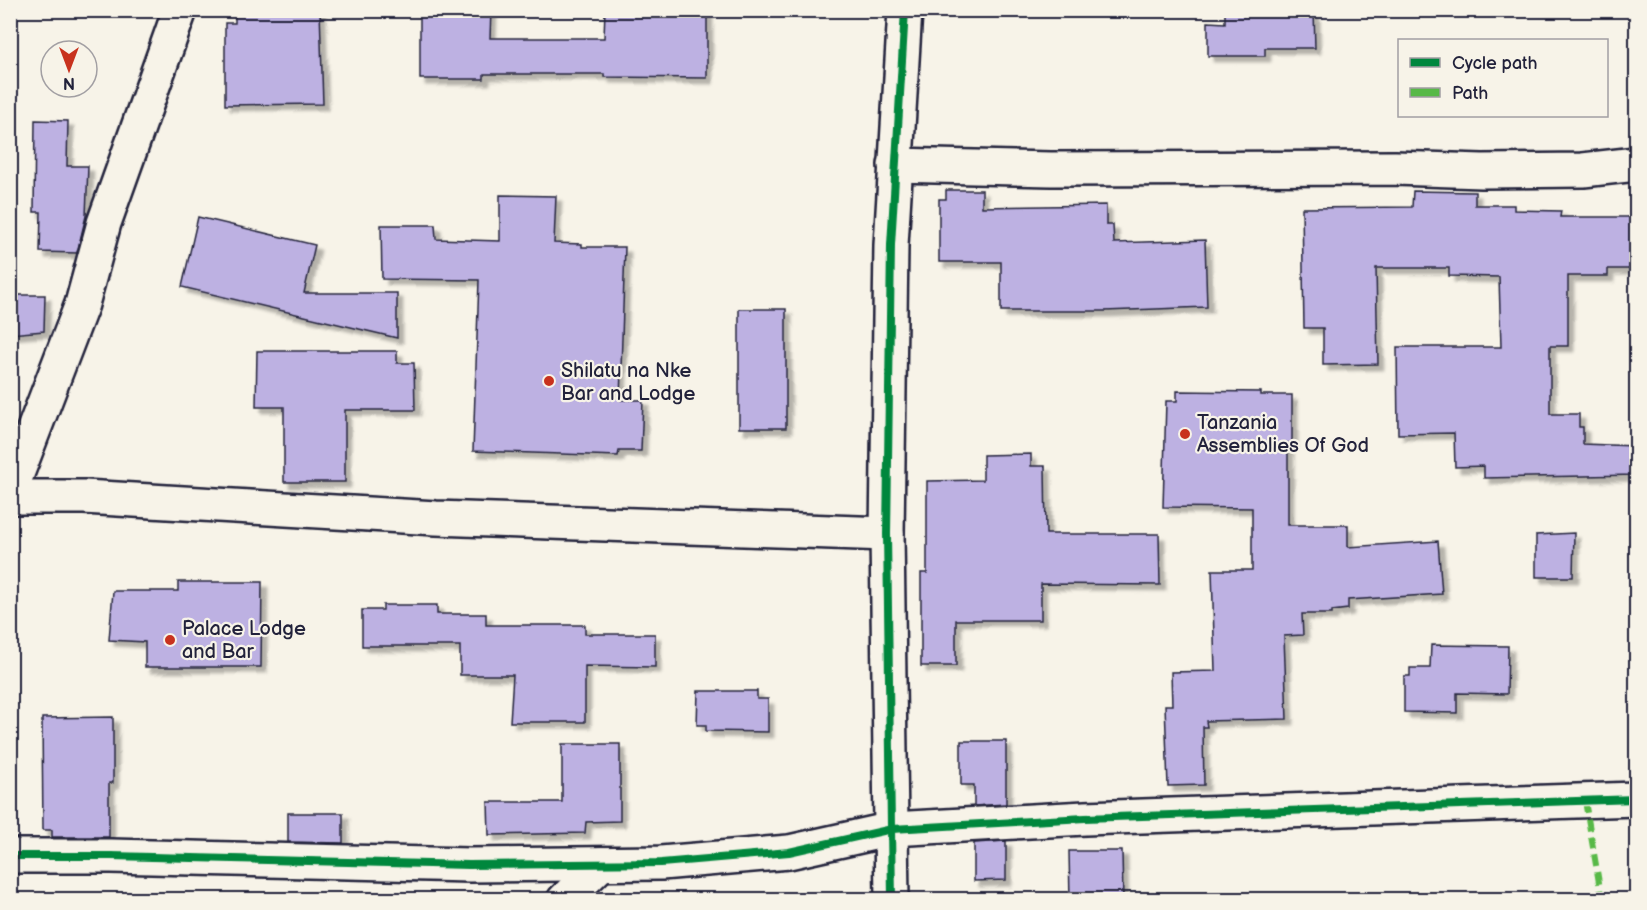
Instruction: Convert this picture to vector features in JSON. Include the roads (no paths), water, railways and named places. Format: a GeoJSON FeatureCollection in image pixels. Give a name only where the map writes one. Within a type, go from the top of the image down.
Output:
{"type":"FeatureCollection","features":[{"type":"Feature","properties":{"kind":"street"},"geometry":{"type":"LineString","coordinates":[[180,10],[104,223],[82,304],[10,495],[436,518],[887,534]]}},
{"type":"Feature","properties":{"kind":"street"},"geometry":{"type":"LineString","coordinates":[[892,900],[887,534],[891,245],[905,10]]}},
{"type":"Feature","properties":{"kind":"street"},"geometry":{"type":"LineString","coordinates":[[895,165],[1051,169],[1395,168],[1482,171],[1583,170],[1636,164]]}},
{"type":"Feature","properties":{"kind":"street"},"geometry":{"type":"LineString","coordinates":[[10,856],[111,856],[469,865],[661,863],[789,852],[891,830],[1085,818],[1636,799]]}},
{"type":"Feature","properties":{"kind":"street"},"geometry":{"type":"LineString","coordinates":[[564,900],[601,864]]}},
{"type":"Feature","properties":{"kind":"place","name":"Shilatu na Nke Bar and Lodge"},"geometry":{"type":"Point","coordinates":[549,381]}},
{"type":"Feature","properties":{"kind":"place","name":"Tanzania Assemblies Of God"},"geometry":{"type":"Point","coordinates":[1185,434]}},
{"type":"Feature","properties":{"kind":"place","name":"Palace Lodge and Bar"},"geometry":{"type":"Point","coordinates":[170,640]}}]}
